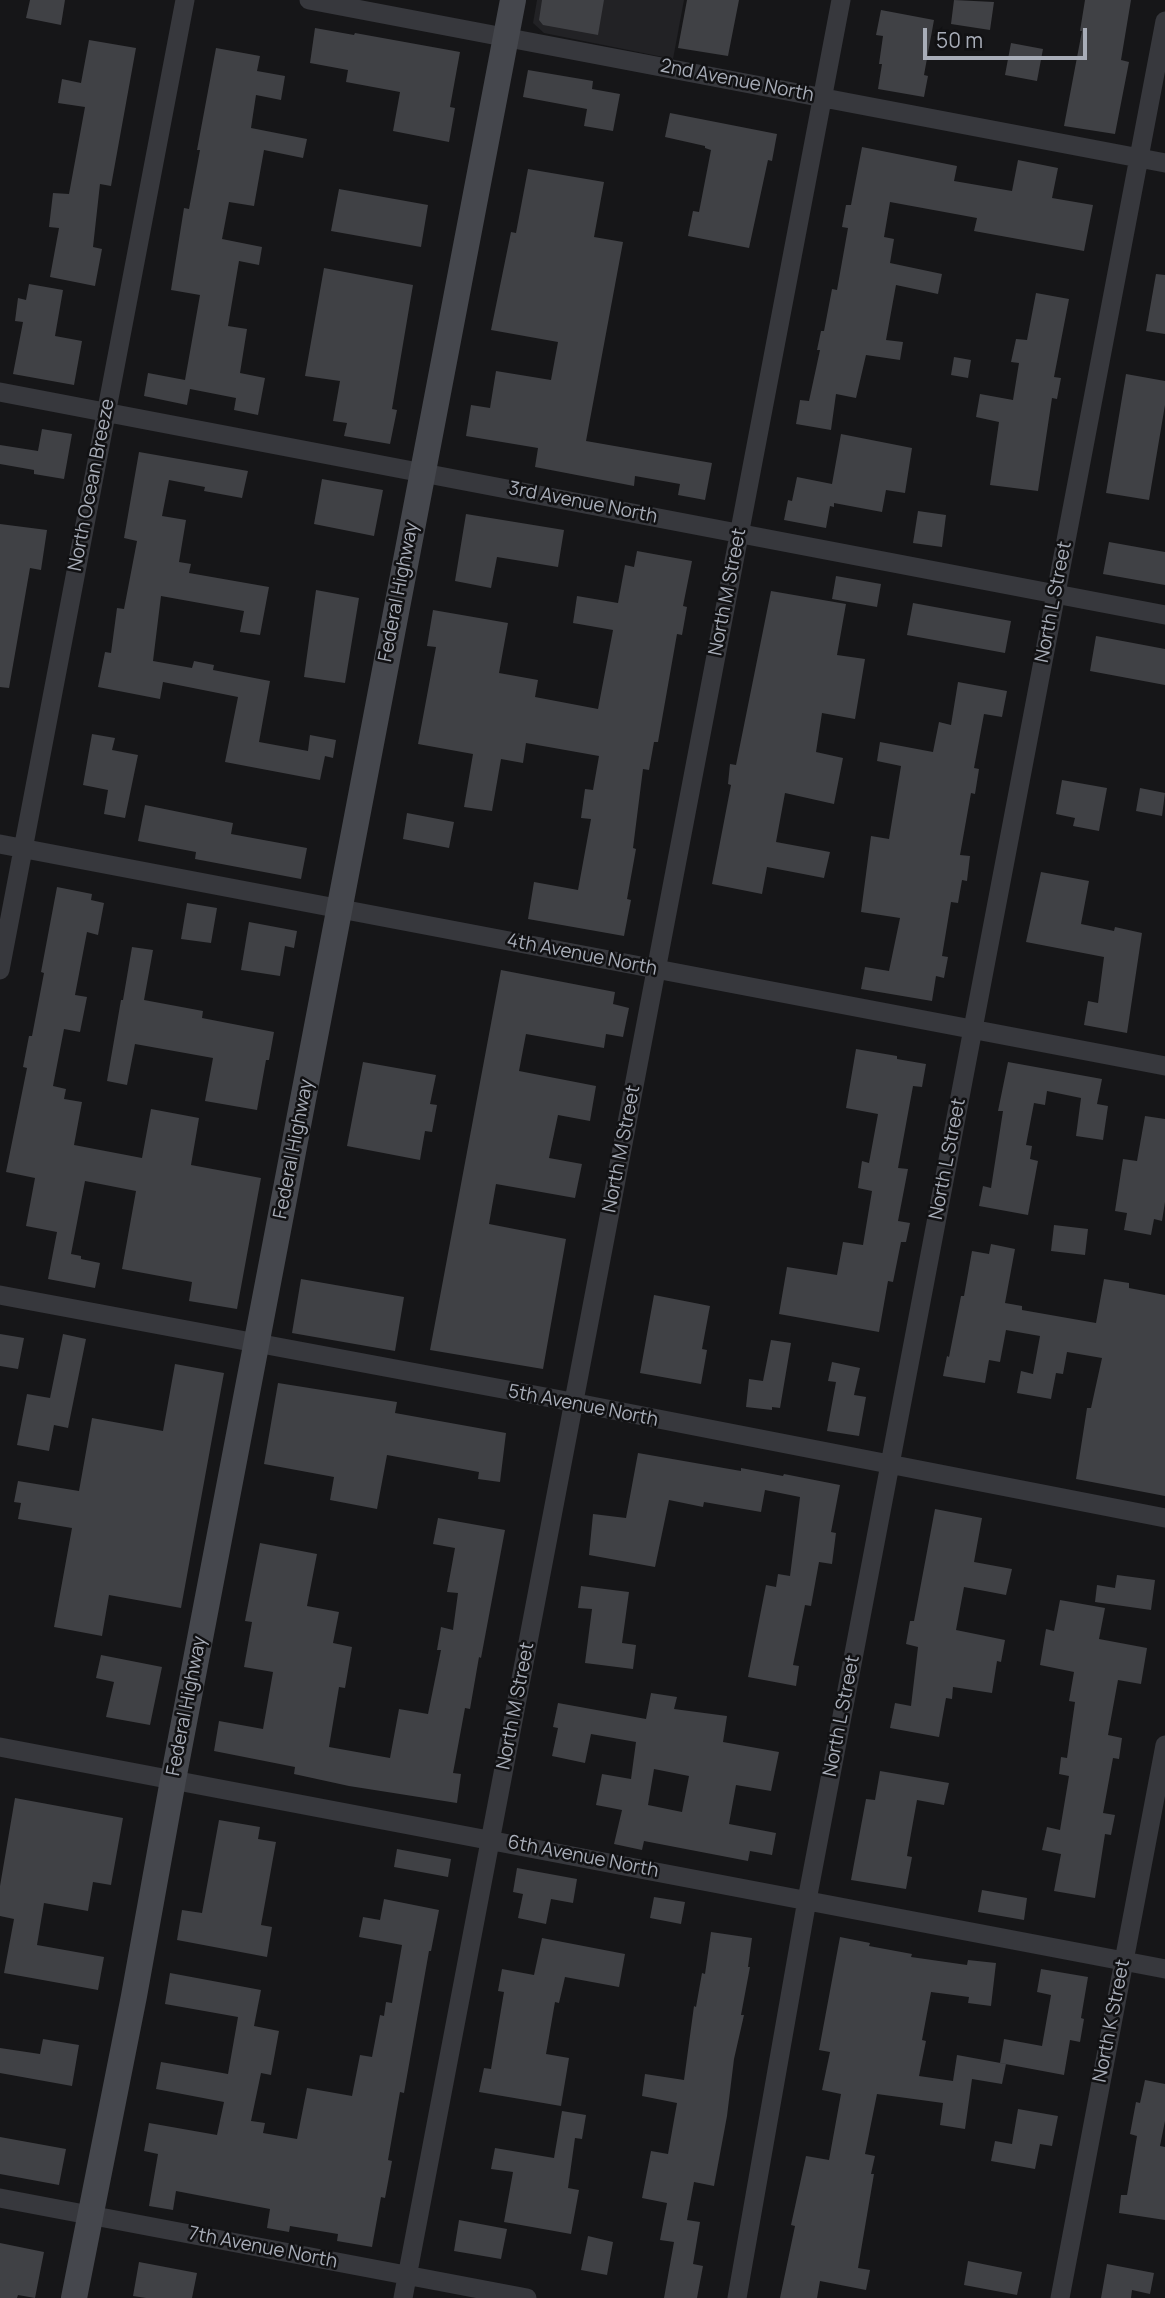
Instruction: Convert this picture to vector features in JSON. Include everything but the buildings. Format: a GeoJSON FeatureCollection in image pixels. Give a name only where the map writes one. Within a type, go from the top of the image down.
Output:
{"type":"FeatureCollection","features":[{"type":"Feature","properties":{"kind":"main road","name":"Federal Highway"},"geometry":{"type":"LineString","coordinates":[[74,2298],[134,1996],[513,0]]}},
{"type":"Feature","properties":{"kind":"street","name":"North Ocean Breeze"},"geometry":{"type":"LineString","coordinates":[[0,970],[185,0]]}},
{"type":"Feature","properties":{"kind":"street","name":"2nd Avenue North"},"geometry":{"type":"LineString","coordinates":[[309,0],[1165,163]]}},
{"type":"Feature","properties":{"kind":"street","name":"North M Street"},"geometry":{"type":"LineString","coordinates":[[404,2298],[841,0]]}},
{"type":"Feature","properties":{"kind":"street","name":"North L Street"},"geometry":{"type":"LineString","coordinates":[[737,2298],[807,1900],[1165,21]]}},
{"type":"Feature","properties":{"kind":"street","name":"3rd Avenue North"},"geometry":{"type":"LineString","coordinates":[[0,393],[1165,614]]}},
{"type":"Feature","properties":{"kind":"street","name":"4th Avenue North"},"geometry":{"type":"LineString","coordinates":[[0,844],[1165,1066]]}},
{"type":"Feature","properties":{"kind":"street","name":"5th Avenue North"},"geometry":{"type":"LineString","coordinates":[[0,1295],[1165,1518]]}},
{"type":"Feature","properties":{"kind":"street","name":"North K Street"},"geometry":{"type":"LineString","coordinates":[[1060,2298],[1165,1745]]}},
{"type":"Feature","properties":{"kind":"street","name":"6th Avenue North"},"geometry":{"type":"LineString","coordinates":[[0,1747],[1165,1969]]}},
{"type":"Feature","properties":{"kind":"street","name":"7th Avenue North"},"geometry":{"type":"LineString","coordinates":[[0,2198],[527,2298]]}},
{"type":"Feature","properties":{"kind":"shaded area"},"geometry":{"type":"Polygon","coordinates":[[[537,0],[684,0],[673,59],[544,33],[533,23],[537,0]]]}}]}
